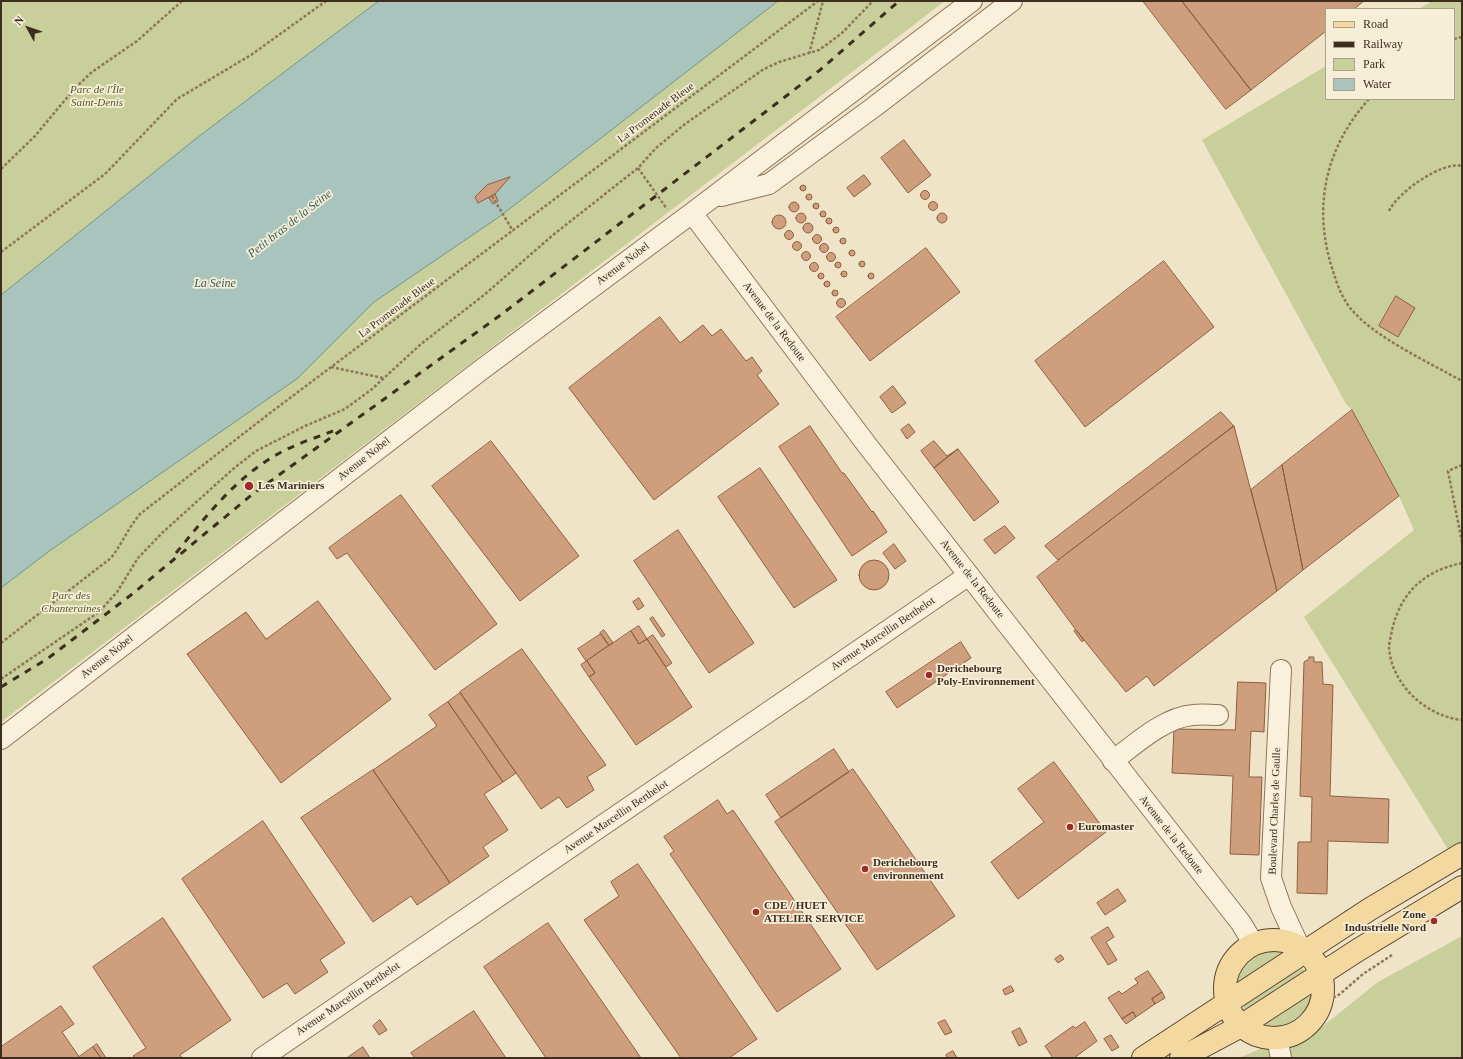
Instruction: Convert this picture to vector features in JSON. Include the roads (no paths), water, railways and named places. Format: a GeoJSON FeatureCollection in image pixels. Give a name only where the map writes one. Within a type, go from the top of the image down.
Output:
{"type":"FeatureCollection","features":[{"type":"Feature","properties":{"kind":"main road"},"geometry":{"type":"LineString","coordinates":[[1143,1058],[1227,1004],[1303,948],[1462,854]]}},
{"type":"Feature","properties":{"kind":"main road"},"geometry":{"type":"LineString","coordinates":[[1181,1058],[1241,1026],[1436,901],[1462,887]]}},
{"type":"Feature","properties":{"kind":"main road"},"geometry":{"type":"LineString","coordinates":[[1241,1026],[1227,1004],[1225,991],[1227,975],[1234,960],[1245,949],[1254,943],[1272,939],[1286,940],[1303,948]]}},
{"type":"Feature","properties":{"kind":"main road","name":"Boulevard Charles de Gaulle"},"geometry":{"type":"LineString","coordinates":[[1241,1026],[1263,1036],[1279,1048],[1305,1027],[1317,1013],[1323,989],[1321,974],[1316,963],[1303,948]]}},
{"type":"Feature","properties":{"kind":"street","name":"Avenue Nobel"},"geometry":{"type":"LineString","coordinates":[[1,739],[481,370],[712,198],[972,1]]}},
{"type":"Feature","properties":{"kind":"street"},"geometry":{"type":"LineString","coordinates":[[712,198],[769,184],[874,107],[1012,1]]}},
{"type":"Feature","properties":{"kind":"street","name":"Avenue de la Redoute"},"geometry":{"type":"LineString","coordinates":[[685,218],[867,445],[1241,923],[1254,943]]}},
{"type":"Feature","properties":{"kind":"street","name":"Avenue Marcellin Berthelot"},"geometry":{"type":"LineString","coordinates":[[262,1058],[969,575]]}},
{"type":"Feature","properties":{"kind":"street","name":"Boulevard Charles de Gaulle"},"geometry":{"type":"LineString","coordinates":[[1281,670],[1271,878],[1281,907],[1303,948]]}},
{"type":"Feature","properties":{"kind":"street"},"geometry":{"type":"LineString","coordinates":[[1113,761],[1154,731],[1180,718],[1193,715],[1218,715]]}},
{"type":"Feature","properties":{"kind":"water","name":"La Seine"},"geometry":{"type":"Polygon","coordinates":[[[379,1],[778,1],[499,217],[374,302],[298,378],[48,552],[1,588],[1,295],[198,137],[379,1]]]}},
{"type":"Feature","properties":{"kind":"railway"},"geometry":{"type":"LineString","coordinates":[[1,687],[47,659],[131,595],[254,493],[502,314],[820,70],[899,1]]}},
{"type":"Feature","properties":{"kind":"railway"},"geometry":{"type":"LineString","coordinates":[[176,553],[220,501],[244,478],[271,458],[286,450],[333,431]]}},
{"type":"Feature","properties":{"kind":"place","name":"Les Mariniers"},"geometry":{"type":"Point","coordinates":[249,486]}},
{"type":"Feature","properties":{"kind":"place","name":"Derichebourg Poly-Environnement"},"geometry":{"type":"Point","coordinates":[929,675]}},
{"type":"Feature","properties":{"kind":"place","name":"Euromaster"},"geometry":{"type":"Point","coordinates":[1070,827]}},
{"type":"Feature","properties":{"kind":"place","name":"Derichebourg environnement"},"geometry":{"type":"Point","coordinates":[865,869]}},
{"type":"Feature","properties":{"kind":"place","name":"CDE / HUET ATELIER SERVICE"},"geometry":{"type":"Point","coordinates":[756,912]}},
{"type":"Feature","properties":{"kind":"place","name":"Zone Industrielle Nord"},"geometry":{"type":"Point","coordinates":[1434,921]}},
{"type":"Feature","properties":{"kind":"park label","name":"Parc de l'Île Saint-Denis"},"geometry":{"type":"Point","coordinates":[97,96]}},
{"type":"Feature","properties":{"kind":"park label","name":"Parc des Chanteraines"},"geometry":{"type":"Point","coordinates":[71,602]}},
{"type":"Feature","properties":{"kind":"water label","name":"Petit bras de la Seine"},"geometry":{"type":"Point","coordinates":[290,224]}}]}
